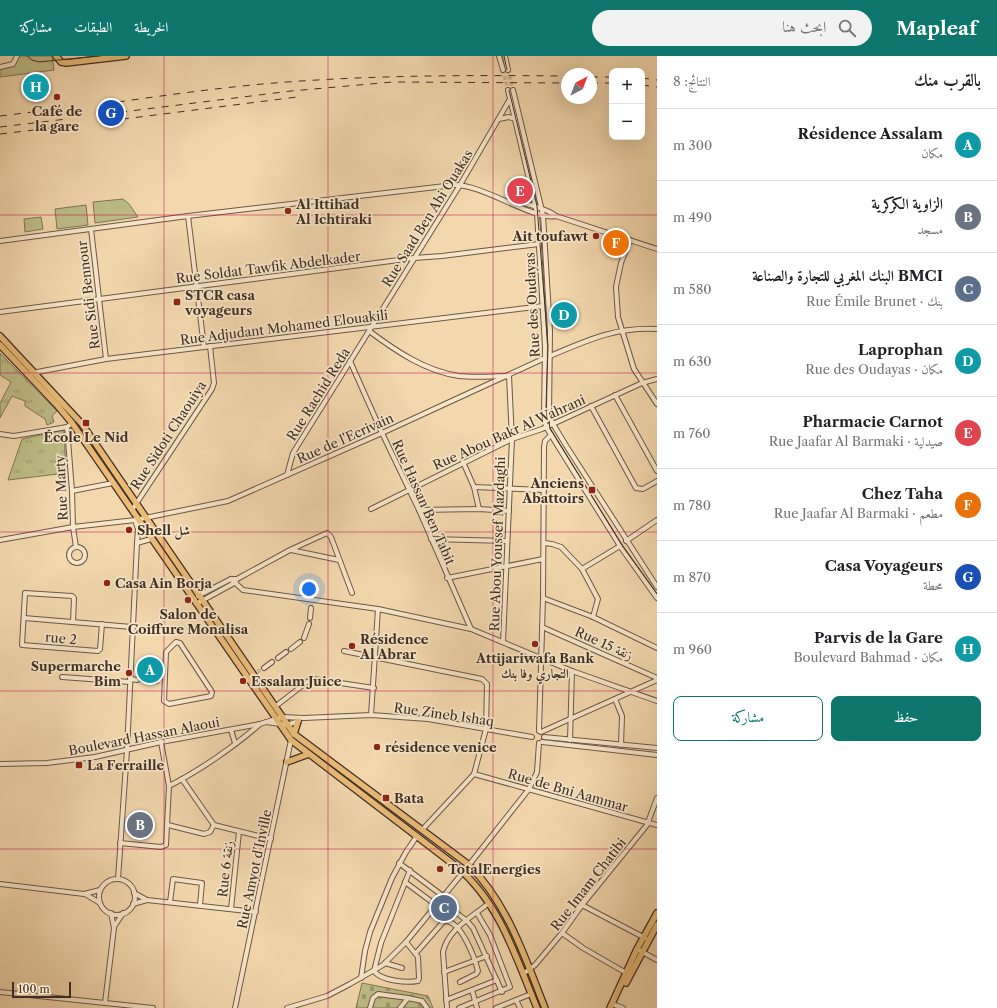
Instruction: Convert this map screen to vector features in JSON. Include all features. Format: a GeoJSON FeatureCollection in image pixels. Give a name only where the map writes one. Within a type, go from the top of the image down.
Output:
{"type":"FeatureCollection","features":[{"type":"Feature","properties":{"kind":"main road"},"geometry":{"type":"LineString","coordinates":[[57,56],[61,62],[66,63],[126,56]]}},
{"type":"Feature","properties":{"kind":"main road"},"geometry":{"type":"LineString","coordinates":[[0,336],[72,423],[291,740],[417,836],[463,872],[477,885],[505,930],[537,1008]]}},
{"type":"Feature","properties":{"kind":"main road"},"geometry":{"type":"LineString","coordinates":[[0,345],[31,373],[82,424],[201,598],[256,673],[294,734],[469,865],[482,879],[507,917],[545,1008]]}},
{"type":"Feature","properties":{"kind":"main road"},"geometry":{"type":"LineString","coordinates":[[294,734],[301,720]]}},
{"type":"Feature","properties":{"kind":"main road"},"geometry":{"type":"LineString","coordinates":[[287,762],[309,754]]}},
{"type":"Feature","properties":{"kind":"main road"},"geometry":{"type":"LineString","coordinates":[[613,1006],[657,913]]}},
{"type":"Feature","properties":{"kind":"main road"},"geometry":{"type":"LineString","coordinates":[[646,939],[657,925]]}},
{"type":"Feature","properties":{"kind":"street"},"geometry":{"type":"LineString","coordinates":[[0,67],[13,64],[17,56]]}},
{"type":"Feature","properties":{"kind":"street"},"geometry":{"type":"LineString","coordinates":[[499,56],[503,70]]}},
{"type":"Feature","properties":{"kind":"street"},"geometry":{"type":"LineString","coordinates":[[505,56],[508,70]]}},
{"type":"Feature","properties":{"kind":"street","name":"Rue des Oudayas"},"geometry":{"type":"LineString","coordinates":[[508,90],[537,213],[543,306],[545,358],[544,416],[546,427]]}},
{"type":"Feature","properties":{"kind":"street","name":"Rue des Oudayas"},"geometry":{"type":"LineString","coordinates":[[513,90],[543,215],[550,356],[549,406],[553,424]]}},
{"type":"Feature","properties":{"kind":"street","name":"Rue Saad Ben Abi Ouakas"},"geometry":{"type":"LineString","coordinates":[[372,326],[460,185],[510,99]]}},
{"type":"Feature","properties":{"kind":"street"},"geometry":{"type":"LineString","coordinates":[[499,119],[510,117],[515,119]]}},
{"type":"Feature","properties":{"kind":"street"},"geometry":{"type":"LineString","coordinates":[[0,241],[188,216],[460,185],[509,201],[543,215],[556,216]]}},
{"type":"Feature","properties":{"kind":"street"},"geometry":{"type":"LineString","coordinates":[[509,201],[515,201],[657,249]]}},
{"type":"Feature","properties":{"kind":"street"},"geometry":{"type":"LineString","coordinates":[[188,216],[204,347]]}},
{"type":"Feature","properties":{"kind":"street","name":"Rue Sidi Bennour"},"geometry":{"type":"LineString","coordinates":[[91,229],[106,359]]}},
{"type":"Feature","properties":{"kind":"street"},"geometry":{"type":"LineString","coordinates":[[630,240],[621,263],[616,287],[621,330],[634,369],[657,404]]}},
{"type":"Feature","properties":{"kind":"street","name":"Rue Soldat Tawfik Abdelkader"},"geometry":{"type":"LineString","coordinates":[[0,312],[414,258],[539,244]]}},
{"type":"Feature","properties":{"kind":"street","name":"Rue Adjudant Mohamed Elouakili"},"geometry":{"type":"LineString","coordinates":[[31,373],[106,359],[543,306]]}},
{"type":"Feature","properties":{"kind":"street","name":"Rue Rachid Reda"},"geometry":{"type":"LineString","coordinates":[[287,475],[293,453],[372,326]]}},
{"type":"Feature","properties":{"kind":"street"},"geometry":{"type":"LineString","coordinates":[[550,356],[596,336],[621,330],[657,329]]}},
{"type":"Feature","properties":{"kind":"street"},"geometry":{"type":"LineString","coordinates":[[369,331],[402,354],[419,363],[440,371],[459,376],[509,376]]}},
{"type":"Feature","properties":{"kind":"street","name":"Rue Sidoti Chaouiya"},"geometry":{"type":"LineString","coordinates":[[132,510],[212,389],[214,382],[210,346]]}},
{"type":"Feature","properties":{"kind":"street","name":"Rue de l'Ecrivain"},"geometry":{"type":"LineString","coordinates":[[0,540],[73,527],[146,518],[223,502],[382,433],[509,376],[545,358]]}},
{"type":"Feature","properties":{"kind":"street","name":"Rue Hassan Ben Tabit"},"geometry":{"type":"LineString","coordinates":[[350,361],[432,539],[447,578],[470,629]]}},
{"type":"Feature","properties":{"kind":"street","name":"Rue Abou Youssef Mazdaghi"},"geometry":{"type":"LineString","coordinates":[[503,642],[505,566],[508,542],[512,439],[509,376]]}},
{"type":"Feature","properties":{"kind":"street","name":"Rue Abou Bakr Al Wahrani"},"geometry":{"type":"LineString","coordinates":[[371,509],[512,439],[553,424],[642,382],[657,379]]}},
{"type":"Feature","properties":{"kind":"street"},"geometry":{"type":"LineString","coordinates":[[615,395],[657,471]]}},
{"type":"Feature","properties":{"kind":"street"},"geometry":{"type":"LineString","coordinates":[[591,406],[636,488],[643,489],[657,481]]}},
{"type":"Feature","properties":{"kind":"street"},"geometry":{"type":"LineString","coordinates":[[0,434],[14,436],[67,427],[72,423]]}},
{"type":"Feature","properties":{"kind":"street"},"geometry":{"type":"LineString","coordinates":[[553,424],[626,541],[657,587]]}},
{"type":"Feature","properties":{"kind":"street","name":"Rue Marty"},"geometry":{"type":"LineString","coordinates":[[67,427],[73,527],[76,547]]}},
{"type":"Feature","properties":{"kind":"street"},"geometry":{"type":"LineString","coordinates":[[546,427],[620,546],[657,598]]}},
{"type":"Feature","properties":{"kind":"street"},"geometry":{"type":"LineString","coordinates":[[552,437],[546,441],[544,447],[544,598],[540,731],[544,737],[657,748]]}},
{"type":"Feature","properties":{"kind":"street"},"geometry":{"type":"LineString","coordinates":[[463,462],[474,487],[479,509]]}},
{"type":"Feature","properties":{"kind":"street"},"geometry":{"type":"LineString","coordinates":[[72,491],[113,483]]}},
{"type":"Feature","properties":{"kind":"street"},"geometry":{"type":"LineString","coordinates":[[474,487],[544,490]]}},
{"type":"Feature","properties":{"kind":"street"},"geometry":{"type":"LineString","coordinates":[[419,510],[479,509],[509,511]]}},
{"type":"Feature","properties":{"kind":"street"},"geometry":{"type":"LineString","coordinates":[[118,879],[127,750],[138,529],[137,519]]}},
{"type":"Feature","properties":{"kind":"street"},"geometry":{"type":"LineString","coordinates":[[626,541],[657,520]]}},
{"type":"Feature","properties":{"kind":"street"},"geometry":{"type":"LineString","coordinates":[[201,598],[231,579],[237,579],[290,550],[327,533],[331,536],[352,593]]}},
{"type":"Feature","properties":{"kind":"street"},"geometry":{"type":"LineString","coordinates":[[137,543],[151,539]]}},
{"type":"Feature","properties":{"kind":"street"},"geometry":{"type":"LineString","coordinates":[[432,539],[508,542]]}},
{"type":"Feature","properties":{"kind":"street"},"geometry":{"type":"LineString","coordinates":[[544,543],[561,547],[582,569],[598,599],[594,617]]}},
{"type":"Feature","properties":{"kind":"street"},"geometry":{"type":"LineString","coordinates":[[582,569],[620,546]]}},
{"type":"Feature","properties":{"kind":"street"},"geometry":{"type":"LineString","coordinates":[[290,550],[339,560]]}},
{"type":"Feature","properties":{"kind":"street"},"geometry":{"type":"LineString","coordinates":[[447,578],[543,558]]}},
{"type":"Feature","properties":{"kind":"street"},"geometry":{"type":"LineString","coordinates":[[231,579],[243,590],[312,601],[378,609],[470,629],[572,670],[657,701]]}},
{"type":"Feature","properties":{"kind":"street"},"geometry":{"type":"LineString","coordinates":[[195,601],[235,584],[237,579]]}},
{"type":"Feature","properties":{"kind":"street"},"geometry":{"type":"LineString","coordinates":[[74,622],[74,598],[72,596],[25,592],[24,618],[132,627]]}},
{"type":"Feature","properties":{"kind":"street"},"geometry":{"type":"LineString","coordinates":[[544,598],[594,617],[657,648]]}},
{"type":"Feature","properties":{"kind":"street"},"geometry":{"type":"LineString","coordinates":[[310,618],[311,608]]}},
{"type":"Feature","properties":{"kind":"street"},"geometry":{"type":"LineString","coordinates":[[371,715],[374,688],[378,609]]}},
{"type":"Feature","properties":{"kind":"street","name":"rue 2"},"geometry":{"type":"LineString","coordinates":[[24,618],[23,645],[98,651],[100,649],[102,624]]}},
{"type":"Feature","properties":{"kind":"street"},"geometry":{"type":"LineString","coordinates":[[304,638],[309,624]]}},
{"type":"Feature","properties":{"kind":"street","name":"Rue 15 زنقة"},"geometry":{"type":"LineString","coordinates":[[542,628],[657,679]]}},
{"type":"Feature","properties":{"kind":"street"},"geometry":{"type":"LineString","coordinates":[[178,642],[212,695],[167,703],[164,699],[164,682],[166,652],[178,642]]}},
{"type":"Feature","properties":{"kind":"street"},"geometry":{"type":"LineString","coordinates":[[291,649],[300,642]]}},
{"type":"Feature","properties":{"kind":"street"},"geometry":{"type":"LineString","coordinates":[[344,651],[375,656],[382,660],[484,680],[488,687],[486,729],[474,774],[422,830]]}},
{"type":"Feature","properties":{"kind":"street"},"geometry":{"type":"LineString","coordinates":[[278,658],[286,652]]}},
{"type":"Feature","properties":{"kind":"street"},"geometry":{"type":"LineString","coordinates":[[264,668],[272,662]]}},
{"type":"Feature","properties":{"kind":"street"},"geometry":{"type":"LineString","coordinates":[[570,740],[572,670]]}},
{"type":"Feature","properties":{"kind":"street"},"geometry":{"type":"LineString","coordinates":[[62,677],[130,681],[137,680]]}},
{"type":"Feature","properties":{"kind":"street"},"geometry":{"type":"LineString","coordinates":[[276,706],[313,679],[374,688]]}},
{"type":"Feature","properties":{"kind":"street"},"geometry":{"type":"LineString","coordinates":[[657,679],[571,720],[535,732],[532,737],[534,741],[541,743],[657,755]]}},
{"type":"Feature","properties":{"kind":"street"},"geometry":{"type":"LineString","coordinates":[[143,680],[156,681]]}},
{"type":"Feature","properties":{"kind":"street"},"geometry":{"type":"LineString","coordinates":[[615,699],[622,716],[622,745]]}},
{"type":"Feature","properties":{"kind":"street","name":"Rue Zineb Ishaq"},"geometry":{"type":"LineString","coordinates":[[282,717],[301,720],[371,715],[428,719],[532,737]]}},
{"type":"Feature","properties":{"kind":"street","name":"Boulevard Hassan Alaoui"},"geometry":{"type":"LineString","coordinates":[[0,764],[80,759],[161,742],[260,724],[282,717]]}},
{"type":"Feature","properties":{"kind":"street","name":"Rue Zineb Ishaq"},"geometry":{"type":"LineString","coordinates":[[280,724],[287,725],[301,720]]}},
{"type":"Feature","properties":{"kind":"street","name":"Boulevard Hassan Alaoui"},"geometry":{"type":"LineString","coordinates":[[266,722],[280,724]]}},
{"type":"Feature","properties":{"kind":"street"},"geometry":{"type":"LineString","coordinates":[[169,786],[182,779],[235,743],[260,724]]}},
{"type":"Feature","properties":{"kind":"street"},"geometry":{"type":"LineString","coordinates":[[231,730],[235,743]]}},
{"type":"Feature","properties":{"kind":"street","name":"Rue Amyot d'Inville"},"geometry":{"type":"LineString","coordinates":[[235,1008],[291,740],[294,734]]}},
{"type":"Feature","properties":{"kind":"street"},"geometry":{"type":"LineString","coordinates":[[287,1008],[327,996],[374,971],[385,964],[406,942],[529,789],[537,772],[541,743],[544,737]]}},
{"type":"Feature","properties":{"kind":"street"},"geometry":{"type":"LineString","coordinates":[[120,843],[161,847],[166,845],[169,786],[161,742]]}},
{"type":"Feature","properties":{"kind":"street","name":"Rue de Bni Aammar"},"geometry":{"type":"LineString","coordinates":[[474,774],[657,825]]}},
{"type":"Feature","properties":{"kind":"street"},"geometry":{"type":"LineString","coordinates":[[182,779],[214,825],[271,839]]}},
{"type":"Feature","properties":{"kind":"street","name":"Rue Imam Chatibi"},"geometry":{"type":"LineString","coordinates":[[523,974],[530,969],[562,933],[582,905],[648,823],[657,798]]}},
{"type":"Feature","properties":{"kind":"street"},"geometry":{"type":"LineString","coordinates":[[168,825],[204,834],[210,832],[214,825]]}},
{"type":"Feature","properties":{"kind":"street","name":"Rue 6 زنقة"},"geometry":{"type":"LineString","coordinates":[[231,909],[239,832]]}},
{"type":"Feature","properties":{"kind":"street"},"geometry":{"type":"LineString","coordinates":[[361,978],[365,951],[370,932],[399,863],[417,836]]}},
{"type":"Feature","properties":{"kind":"street"},"geometry":{"type":"LineString","coordinates":[[399,863],[410,870],[467,921],[487,956],[502,992]]}},
{"type":"Feature","properties":{"kind":"street"},"geometry":{"type":"LineString","coordinates":[[374,971],[381,943],[410,870]]}},
{"type":"Feature","properties":{"kind":"street"},"geometry":{"type":"LineString","coordinates":[[100,903],[100,890],[104,884],[110,880],[118,879],[128,883],[134,893],[147,900]]}},
{"type":"Feature","properties":{"kind":"street"},"geometry":{"type":"LineString","coordinates":[[170,902],[173,879],[202,883],[200,905]]}},
{"type":"Feature","properties":{"kind":"street"},"geometry":{"type":"LineString","coordinates":[[405,882],[436,905]]}},
{"type":"Feature","properties":{"kind":"street"},"geometry":{"type":"LineString","coordinates":[[0,884],[84,894],[100,890]]}},
{"type":"Feature","properties":{"kind":"street"},"geometry":{"type":"LineString","coordinates":[[133,904],[134,893]]}},
{"type":"Feature","properties":{"kind":"street"},"geometry":{"type":"LineString","coordinates":[[84,894],[100,903],[106,911],[111,913],[123,913]]}},
{"type":"Feature","properties":{"kind":"street"},"geometry":{"type":"LineString","coordinates":[[114,928],[123,913],[133,904],[147,900],[256,912]]}},
{"type":"Feature","properties":{"kind":"street"},"geometry":{"type":"LineString","coordinates":[[447,1008],[444,972],[444,945],[457,928],[489,903]]}},
{"type":"Feature","properties":{"kind":"street"},"geometry":{"type":"LineString","coordinates":[[582,905],[646,939]]}},
{"type":"Feature","properties":{"kind":"street"},"geometry":{"type":"LineString","coordinates":[[105,1003],[114,928],[111,913]]}},
{"type":"Feature","properties":{"kind":"street"},"geometry":{"type":"LineString","coordinates":[[459,1008],[502,992],[510,986],[490,935],[477,913]]}},
{"type":"Feature","properties":{"kind":"street"},"geometry":{"type":"LineString","coordinates":[[416,954],[444,921],[448,921],[457,928],[469,945],[478,973],[460,982]]}},
{"type":"Feature","properties":{"kind":"street"},"geometry":{"type":"LineString","coordinates":[[562,933],[583,948],[628,975]]}},
{"type":"Feature","properties":{"kind":"street"},"geometry":{"type":"LineString","coordinates":[[374,971],[382,977],[416,981],[419,978],[416,954],[406,942]]}},
{"type":"Feature","properties":{"kind":"street"},"geometry":{"type":"LineString","coordinates":[[640,951],[657,960]]}},
{"type":"Feature","properties":{"kind":"street"},"geometry":{"type":"LineString","coordinates":[[444,972],[487,956]]}},
{"type":"Feature","properties":{"kind":"street"},"geometry":{"type":"LineString","coordinates":[[385,964],[402,968]]}},
{"type":"Feature","properties":{"kind":"street"},"geometry":{"type":"LineString","coordinates":[[446,1000],[497,980]]}},
{"type":"Feature","properties":{"kind":"street"},"geometry":{"type":"LineString","coordinates":[[472,990],[477,1008]]}},
{"type":"Feature","properties":{"kind":"street"},"geometry":{"type":"LineString","coordinates":[[0,992],[153,1008]]}},
{"type":"Feature","properties":{"kind":"street"},"geometry":{"type":"LineString","coordinates":[[370,1008],[373,998],[378,994],[422,1001],[427,1008]]}},
{"type":"Feature","properties":{"kind":"street"},"geometry":{"type":"LineString","coordinates":[[496,1008],[531,994]]}},
{"type":"Feature","properties":{"kind":"street"},"geometry":{"type":"LineString","coordinates":[[400,1008],[408,998]]}},
{"type":"Feature","properties":{"kind":"street"},"geometry":{"type":"LineString","coordinates":[[516,1000],[520,1008]]}},
{"type":"Feature","properties":{"kind":"street"},"geometry":{"type":"LineString","coordinates":[[613,1006],[623,1008]]}},
{"type":"Feature","properties":{"kind":"green space"},"geometry":{"type":"Polygon","coordinates":[[[19,56],[52,56],[54,70],[0,77],[0,69],[15,64],[19,56]]]}},
{"type":"Feature","properties":{"kind":"green space"},"geometry":{"type":"Polygon","coordinates":[[[123,199],[129,204],[138,217],[95,223],[93,202],[123,199]]]}},
{"type":"Feature","properties":{"kind":"green space"},"geometry":{"type":"Polygon","coordinates":[[[86,205],[88,225],[57,229],[55,209],[86,205]]]}},
{"type":"Feature","properties":{"kind":"green space"},"geometry":{"type":"Polygon","coordinates":[[[41,217],[43,229],[25,232],[24,219],[41,217]]]}},
{"type":"Feature","properties":{"kind":"green space"},"geometry":{"type":"Polygon","coordinates":[[[0,353],[57,411],[52,416],[54,422],[47,425],[45,419],[25,406],[25,401],[12,396],[0,418],[0,403],[11,382],[0,375],[0,353]]]}},
{"type":"Feature","properties":{"kind":"green space"},"geometry":{"type":"Polygon","coordinates":[[[64,430],[66,473],[8,480],[22,439],[64,430]]]}},
{"type":"Feature","properties":{"kind":"green space"},"geometry":{"type":"Polygon","coordinates":[[[362,983],[428,996],[433,1008],[356,1008],[362,983]]]}},
{"type":"Feature","properties":{"kind":"tunnel"},"geometry":{"type":"LineString","coordinates":[[503,70],[508,90]]}},
{"type":"Feature","properties":{"kind":"tunnel"},"geometry":{"type":"LineString","coordinates":[[508,70],[513,90]]}},
{"type":"Feature","properties":{"kind":"tunnel"},"geometry":{"type":"LineString","coordinates":[[257,672],[264,668]]}},
{"type":"Feature","properties":{"kind":"tunnel"},"geometry":{"type":"LineString","coordinates":[[156,681],[162,682]]}},
{"type":"Feature","properties":{"kind":"tram line"},"geometry":{"type":"LineString","coordinates":[[27,56],[32,60],[39,62],[99,56]]}},
{"type":"Feature","properties":{"kind":"tram line"},"geometry":{"type":"LineString","coordinates":[[504,56],[507,70]]}},
{"type":"Feature","properties":{"kind":"tram line"},"geometry":{"type":"LineString","coordinates":[[509,90],[537,206],[548,346],[546,407],[550,428],[623,547],[657,594]]}},
{"type":"Feature","properties":{"kind":"railway"},"geometry":{"type":"LineString","coordinates":[[104,104],[233,87],[330,79],[370,77],[561,76]]}},
{"type":"Feature","properties":{"kind":"railway"},"geometry":{"type":"LineString","coordinates":[[597,77],[609,77]]}},
{"type":"Feature","properties":{"kind":"railway"},"geometry":{"type":"LineString","coordinates":[[645,78],[657,80]]}},
{"type":"Feature","properties":{"kind":"railway"},"geometry":{"type":"LineString","coordinates":[[106,114],[291,91],[393,82],[561,83]]}},
{"type":"Feature","properties":{"kind":"railway"},"geometry":{"type":"LineString","coordinates":[[597,83],[609,83]]}},
{"type":"Feature","properties":{"kind":"railway"},"geometry":{"type":"LineString","coordinates":[[645,85],[657,87]]}},
{"type":"Feature","properties":{"kind":"railway"},"geometry":{"type":"LineString","coordinates":[[108,121],[297,97]]}},
{"type":"Feature","properties":{"kind":"railway"},"geometry":{"type":"LineString","coordinates":[[0,116],[65,108]]}},
{"type":"Feature","properties":{"kind":"railway"},"geometry":{"type":"LineString","coordinates":[[0,127],[67,119]]}},
{"type":"Feature","properties":{"kind":"railway"},"geometry":{"type":"LineString","coordinates":[[0,134],[68,126]]}},
{"type":"Feature","properties":{"kind":"place","name":"Parvis de la Gare"},"geometry":{"type":"Point","coordinates":[36,87]}},
{"type":"Feature","properties":{"kind":"place","name":"Café de la gare"},"geometry":{"type":"Point","coordinates":[57,97]}},
{"type":"Feature","properties":{"kind":"place","name":"Casa Voyageurs"},"geometry":{"type":"Point","coordinates":[111,113]}},
{"type":"Feature","properties":{"kind":"place","name":"Pharmacie Carnot"},"geometry":{"type":"Point","coordinates":[520,191]}},
{"type":"Feature","properties":{"kind":"place","name":"Al Ittihad Al Ichtiraki"},"geometry":{"type":"Point","coordinates":[288,211]}},
{"type":"Feature","properties":{"kind":"place","name":"Ait toufawt"},"geometry":{"type":"Point","coordinates":[596,236]}},
{"type":"Feature","properties":{"kind":"place","name":"Chez Taha"},"geometry":{"type":"Point","coordinates":[616,243]}},
{"type":"Feature","properties":{"kind":"place","name":"STCR casa voyageurs"},"geometry":{"type":"Point","coordinates":[177,302]}},
{"type":"Feature","properties":{"kind":"place","name":"Laprophan"},"geometry":{"type":"Point","coordinates":[564,315]}},
{"type":"Feature","properties":{"kind":"place","name":"École Le Nid"},"geometry":{"type":"Point","coordinates":[86,423]}},
{"type":"Feature","properties":{"kind":"place","name":"Anciens Abattoirs"},"geometry":{"type":"Point","coordinates":[592,490]}},
{"type":"Feature","properties":{"kind":"place","name":"Shell شل"},"geometry":{"type":"Point","coordinates":[129,530]}},
{"type":"Feature","properties":{"kind":"place","name":"Casa Ain Borja"},"geometry":{"type":"Point","coordinates":[107,583]}},
{"type":"Feature","properties":{"kind":"place","name":"Salon de Coiffure Monalisa"},"geometry":{"type":"Point","coordinates":[188,600]}},
{"type":"Feature","properties":{"kind":"place","name":"Attijariwafa Bank التجاري وفا بنك"},"geometry":{"type":"Point","coordinates":[535,644]}},
{"type":"Feature","properties":{"kind":"place","name":"Résidence Al Abrar"},"geometry":{"type":"Point","coordinates":[352,646]}},
{"type":"Feature","properties":{"kind":"place","name":"Résidence Assalam"},"geometry":{"type":"Point","coordinates":[150,670]}},
{"type":"Feature","properties":{"kind":"place","name":"Supermarche Bim"},"geometry":{"type":"Point","coordinates":[129,673]}},
{"type":"Feature","properties":{"kind":"place","name":"Essalam Juice"},"geometry":{"type":"Point","coordinates":[243,681]}},
{"type":"Feature","properties":{"kind":"place","name":"résidence venice"},"geometry":{"type":"Point","coordinates":[377,747]}},
{"type":"Feature","properties":{"kind":"place","name":"La Ferraille"},"geometry":{"type":"Point","coordinates":[79,765]}},
{"type":"Feature","properties":{"kind":"place","name":"Bata"},"geometry":{"type":"Point","coordinates":[386,798]}},
{"type":"Feature","properties":{"kind":"place","name":"الزاوية الكركرية"},"geometry":{"type":"Point","coordinates":[140,825]}},
{"type":"Feature","properties":{"kind":"place","name":"TotalEnergies"},"geometry":{"type":"Point","coordinates":[440,869]}},
{"type":"Feature","properties":{"kind":"place","name":"BMCI البنك المغربي للتجارة والصناعة"},"geometry":{"type":"Point","coordinates":[444,908]}}]}
